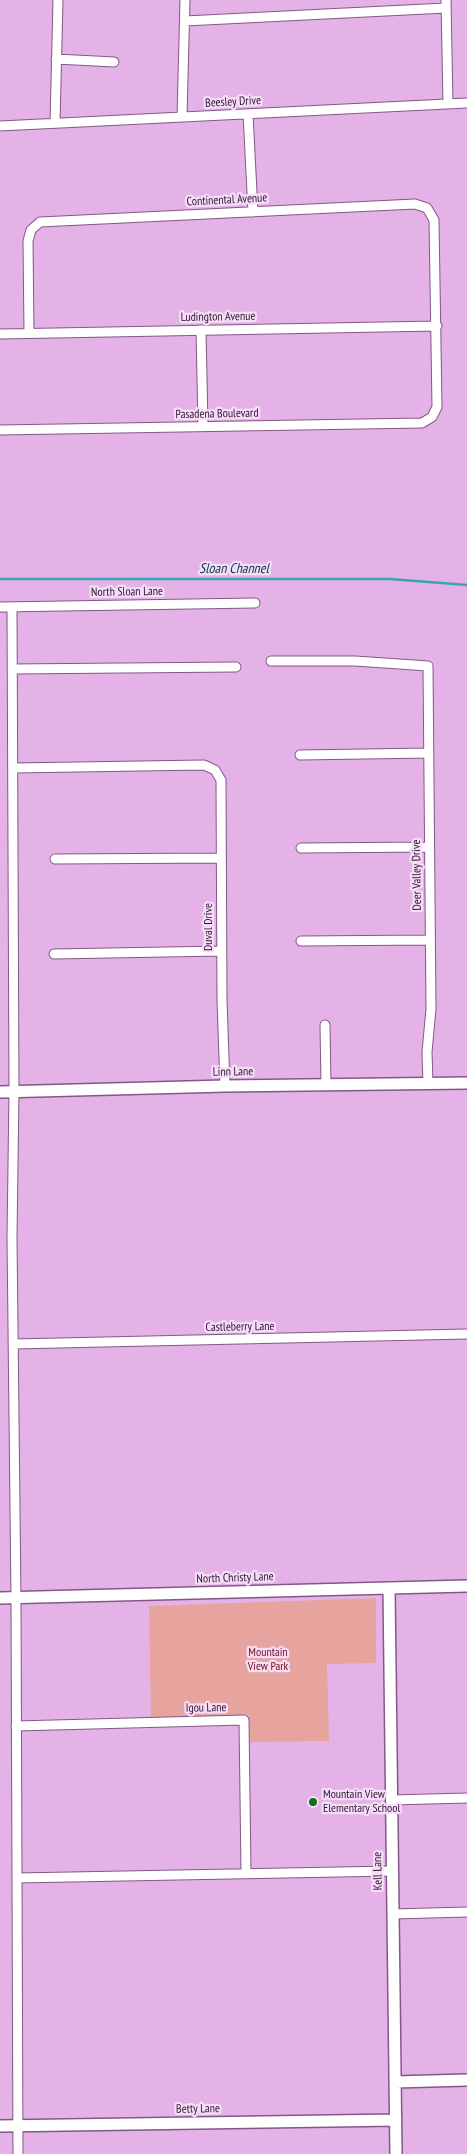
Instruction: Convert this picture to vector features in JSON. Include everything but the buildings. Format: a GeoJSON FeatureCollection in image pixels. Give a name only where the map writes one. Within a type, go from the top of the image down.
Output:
{"type":"FeatureCollection","features":[{"type":"Feature","properties":{"kind":"street"},"geometry":{"type":"LineString","coordinates":[[54,123],[58,0]]}},
{"type":"Feature","properties":{"kind":"street"},"geometry":{"type":"LineString","coordinates":[[182,117],[185,0]]}},
{"type":"Feature","properties":{"kind":"street"},"geometry":{"type":"LineString","coordinates":[[185,21],[446,4],[448,104]]}},
{"type":"Feature","properties":{"kind":"street"},"geometry":{"type":"LineString","coordinates":[[56,59],[114,62]]}},
{"type":"Feature","properties":{"kind":"street","name":"Beesley Drive"},"geometry":{"type":"LineString","coordinates":[[0,126],[467,103]]}},
{"type":"Feature","properties":{"kind":"street"},"geometry":{"type":"LineString","coordinates":[[248,114],[253,212]]}},
{"type":"Feature","properties":{"kind":"street","name":"Continental Avenue"},"geometry":{"type":"LineString","coordinates":[[29,333],[28,241],[31,230],[40,222],[415,204],[427,208],[434,220],[437,326]]}},
{"type":"Feature","properties":{"kind":"street","name":"Ludington Avenue"},"geometry":{"type":"LineString","coordinates":[[0,334],[437,326]]}},
{"type":"Feature","properties":{"kind":"street","name":"Pasadena Boulevard"},"geometry":{"type":"LineString","coordinates":[[0,430],[422,422],[432,417],[437,407],[437,326]]}},
{"type":"Feature","properties":{"kind":"street"},"geometry":{"type":"LineString","coordinates":[[201,330],[202,426]]}},
{"type":"Feature","properties":{"kind":"street","name":"North Sloan Lane"},"geometry":{"type":"LineString","coordinates":[[0,607],[255,603]]}},
{"type":"Feature","properties":{"kind":"street"},"geometry":{"type":"LineString","coordinates":[[12,607],[13,1344],[18,2154]]}},
{"type":"Feature","properties":{"kind":"street","name":"Deer Valley Drive"},"geometry":{"type":"LineString","coordinates":[[271,661],[355,661],[428,666],[431,1009],[427,1052],[428,1084]]}},
{"type":"Feature","properties":{"kind":"street"},"geometry":{"type":"LineString","coordinates":[[12,669],[236,667]]}},
{"type":"Feature","properties":{"kind":"street"},"geometry":{"type":"LineString","coordinates":[[300,755],[429,753]]}},
{"type":"Feature","properties":{"kind":"street","name":"Duval Drive"},"geometry":{"type":"LineString","coordinates":[[13,768],[204,765],[215,770],[221,780],[221,951],[225,1086]]}},
{"type":"Feature","properties":{"kind":"street"},"geometry":{"type":"LineString","coordinates":[[301,848],[430,847]]}},
{"type":"Feature","properties":{"kind":"street"},"geometry":{"type":"LineString","coordinates":[[55,860],[221,858]]}},
{"type":"Feature","properties":{"kind":"street"},"geometry":{"type":"LineString","coordinates":[[301,941],[430,940]]}},
{"type":"Feature","properties":{"kind":"street"},"geometry":{"type":"LineString","coordinates":[[54,954],[221,951]]}},
{"type":"Feature","properties":{"kind":"street"},"geometry":{"type":"LineString","coordinates":[[325,1025],[326,1085]]}},
{"type":"Feature","properties":{"kind":"street","name":"Linn Lane"},"geometry":{"type":"LineString","coordinates":[[0,1092],[225,1086],[467,1083]]}},
{"type":"Feature","properties":{"kind":"street","name":"Castleberry Lane"},"geometry":{"type":"LineString","coordinates":[[13,1344],[467,1334]]}},
{"type":"Feature","properties":{"kind":"street","name":"North Christy Lane"},"geometry":{"type":"LineString","coordinates":[[1,1599],[467,1586]]}},
{"type":"Feature","properties":{"kind":"street","name":"Kell Lane"},"geometry":{"type":"LineString","coordinates":[[388,1588],[396,2154]]}},
{"type":"Feature","properties":{"kind":"street","name":"Igou Lane"},"geometry":{"type":"LineString","coordinates":[[16,1726],[244,1720],[246,1873]]}},
{"type":"Feature","properties":{"kind":"street"},"geometry":{"type":"LineString","coordinates":[[391,1800],[467,1798]]}},
{"type":"Feature","properties":{"kind":"street"},"geometry":{"type":"LineString","coordinates":[[17,1878],[392,1871]]}},
{"type":"Feature","properties":{"kind":"street"},"geometry":{"type":"LineString","coordinates":[[393,1914],[467,1912]]}},
{"type":"Feature","properties":{"kind":"street"},"geometry":{"type":"LineString","coordinates":[[395,2082],[467,2080]]}},
{"type":"Feature","properties":{"kind":"street","name":"Betty Lane"},"geometry":{"type":"LineString","coordinates":[[0,2126],[396,2120]]}},
{"type":"Feature","properties":{"kind":"green space","name":"Mountain View Park"},"geometry":{"type":"Polygon","coordinates":[[[376,1598],[376,1663],[327,1664],[329,1741],[249,1742],[249,1715],[151,1718],[149,1606],[376,1598]]]}},
{"type":"Feature","properties":{"kind":"waterway","name":"Sloan Channel"},"geometry":{"type":"LineString","coordinates":[[0,579],[390,579],[467,585]]}},
{"type":"Feature","properties":{"kind":"place","name":"Mountain View Elementary School"},"geometry":{"type":"Point","coordinates":[313,1802]}}]}
